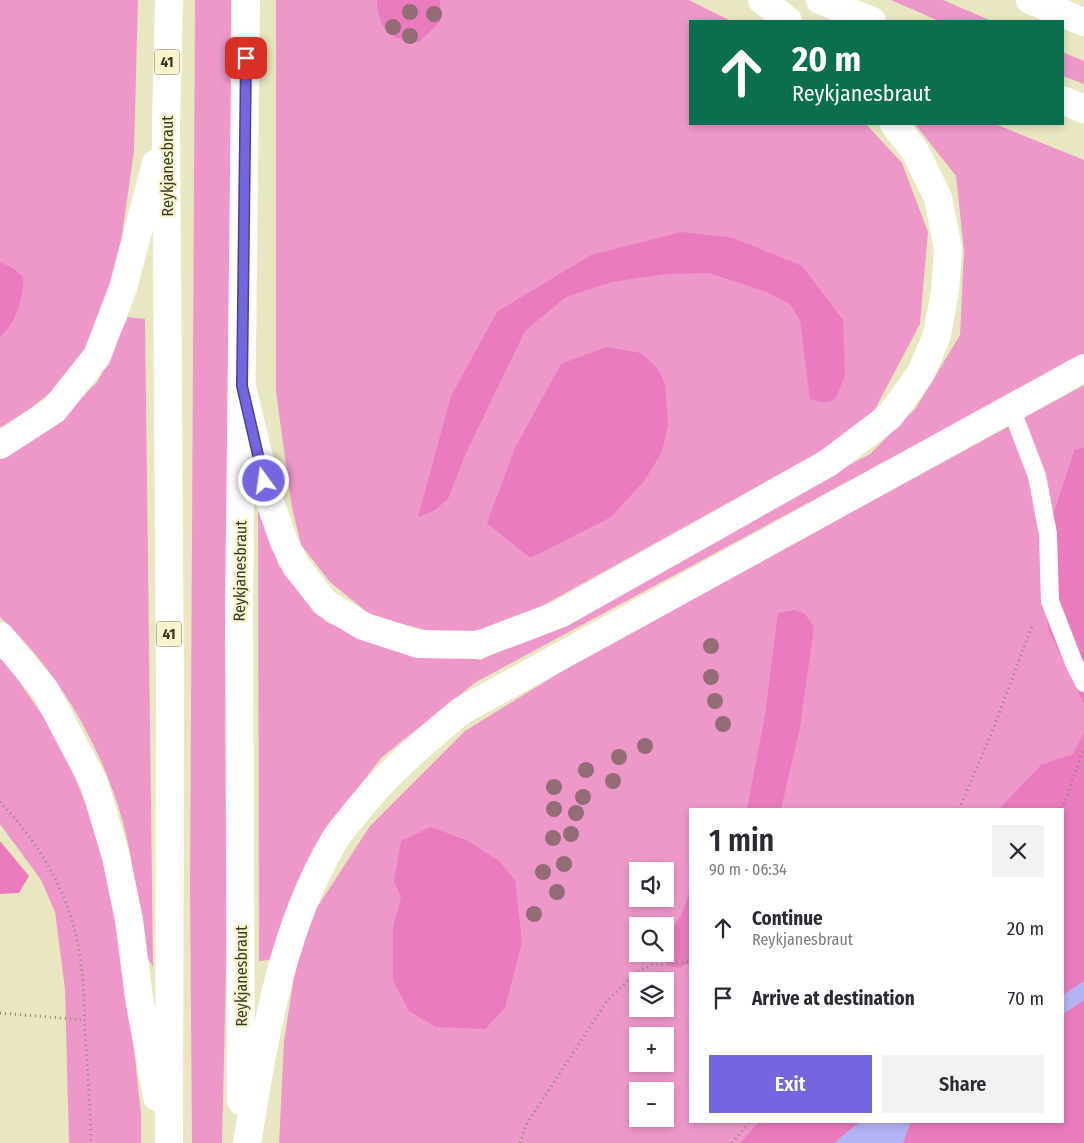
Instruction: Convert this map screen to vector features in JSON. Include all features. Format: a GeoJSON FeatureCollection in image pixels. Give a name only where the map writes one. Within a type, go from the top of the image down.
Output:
{"type":"FeatureCollection","features":[{"type":"Feature","properties":{"kind":"highway","name":"Reykjanesbraut"},"geometry":{"type":"LineString","coordinates":[[169,0],[166,125],[170,684],[169,1143]]}},
{"type":"Feature","properties":{"kind":"highway","name":"Reykjanesbraut"},"geometry":{"type":"LineString","coordinates":[[241,1143],[239,610],[246,0]]}},
{"type":"Feature","properties":{"kind":"highway"},"geometry":{"type":"LineString","coordinates":[[762,0],[787,20]]}},
{"type":"Feature","properties":{"kind":"highway"},"geometry":{"type":"LineString","coordinates":[[820,0],[870,20]]}},
{"type":"Feature","properties":{"kind":"highway"},"geometry":{"type":"LineString","coordinates":[[1030,0],[1084,22]]}},
{"type":"Feature","properties":{"kind":"highway"},"geometry":{"type":"LineString","coordinates":[[1064,101],[1084,109]]}},
{"type":"Feature","properties":{"kind":"highway"},"geometry":{"type":"LineString","coordinates":[[0,445],[54,410],[97,356],[123,288],[166,125]]}},
{"type":"Feature","properties":{"kind":"highway"},"geometry":{"type":"LineString","coordinates":[[242,386],[269,499],[284,542],[296,566],[325,602],[363,626],[418,644],[478,645],[560,614],[828,463],[890,416],[921,373],[937,334],[945,291],[948,249],[938,198],[915,151],[895,125]]}},
{"type":"Feature","properties":{"kind":"highway"},"geometry":{"type":"LineString","coordinates":[[247,1143],[271,1010],[310,887],[334,840],[370,794],[408,755],[461,711],[1084,368]]}},
{"type":"Feature","properties":{"kind":"highway"},"geometry":{"type":"LineString","coordinates":[[0,636],[45,690],[94,784],[116,857],[129,920],[139,998],[165,1143]]}},
{"type":"Feature","properties":{"kind":"lane"},"geometry":{"type":"LineString","coordinates":[[1011,408],[1037,476],[1048,534],[1050,601],[1074,663],[1084,683]]}},
{"type":"Feature","properties":{"kind":"path"},"geometry":{"type":"LineString","coordinates":[[959,808],[994,727],[1033,625],[1050,601]]}},
{"type":"Feature","properties":{"kind":"path"},"geometry":{"type":"LineString","coordinates":[[1062,808],[1084,748]]}},
{"type":"Feature","properties":{"kind":"path"},"geometry":{"type":"LineString","coordinates":[[0,802],[20,823],[42,853],[64,900],[79,950],[85,1020],[91,1143]]}},
{"type":"Feature","properties":{"kind":"path"},"geometry":{"type":"LineString","coordinates":[[520,1143],[526,1125],[607,1001],[636,972],[652,965],[689,962]]}},
{"type":"Feature","properties":{"kind":"path"},"geometry":{"type":"LineString","coordinates":[[0,1013],[85,1020]]}},
{"type":"Feature","properties":{"kind":"path"},"geometry":{"type":"LineString","coordinates":[[732,1143],[748,1123]]}},
{"type":"Feature","properties":{"kind":"shaded area"},"geometry":{"type":"Polygon","coordinates":[[[0,0],[138,0],[134,151],[117,270],[94,335],[62,383],[14,422],[0,428],[0,0]]]}},
{"type":"Feature","properties":{"kind":"shaded area"},"geometry":{"type":"Polygon","coordinates":[[[195,0],[231,0],[228,886],[222,1143],[192,1143],[190,888],[195,0]]]}},
{"type":"Feature","properties":{"kind":"shaded area"},"geometry":{"type":"Polygon","coordinates":[[[276,0],[689,0],[729,20],[689,20],[689,125],[867,125],[902,163],[928,232],[920,324],[874,411],[820,452],[513,622],[449,636],[372,616],[330,582],[301,545],[292,508],[276,392],[276,0]]]}},
{"type":"Feature","properties":{"kind":"shaded area"},"geometry":{"type":"Polygon","coordinates":[[[377,0],[440,0],[440,22],[419,42],[400,39],[393,36],[383,26],[377,0]]]}},
{"type":"Feature","properties":{"kind":"shaded area"},"geometry":{"type":"Polygon","coordinates":[[[891,0],[943,0],[990,20],[937,20],[891,0]]]}},
{"type":"Feature","properties":{"kind":"shaded area"},"geometry":{"type":"Polygon","coordinates":[[[1064,53],[1084,61],[1084,84],[1064,76],[1064,53]]]}},
{"type":"Feature","properties":{"kind":"shaded area"},"geometry":{"type":"Polygon","coordinates":[[[916,125],[997,125],[1084,160],[1084,354],[476,682],[382,757],[324,831],[288,907],[270,960],[259,961],[258,500],[279,566],[326,622],[383,645],[481,660],[870,454],[916,408],[960,335],[964,251],[956,176],[916,125]]]}},
{"type":"Feature","properties":{"kind":"shaded area"},"geometry":{"type":"Polygon","coordinates":[[[681,232],[733,238],[802,266],[843,320],[845,376],[835,399],[825,403],[810,399],[800,320],[790,304],[764,291],[709,273],[666,274],[612,282],[566,297],[525,331],[465,455],[448,499],[435,510],[418,517],[451,396],[497,312],[591,255],[681,232]]]}},
{"type":"Feature","properties":{"kind":"shaded area"},"geometry":{"type":"Polygon","coordinates":[[[0,262],[14,269],[23,277],[23,285],[15,317],[0,337],[0,262]]]}},
{"type":"Feature","properties":{"kind":"shaded area"},"geometry":{"type":"Polygon","coordinates":[[[128,317],[145,319],[153,967],[144,952],[128,843],[120,812],[96,750],[63,692],[44,665],[0,617],[0,458],[53,427],[98,381],[128,317]]]}},
{"type":"Feature","properties":{"kind":"shaded area"},"geometry":{"type":"Polygon","coordinates":[[[606,347],[641,353],[658,369],[665,384],[668,424],[662,452],[644,481],[611,517],[530,558],[487,523],[515,448],[561,364],[606,347]]]}},
{"type":"Feature","properties":{"kind":"shaded area"},"geometry":{"type":"Polygon","coordinates":[[[1084,385],[1084,1143],[279,1143],[284,1041],[301,932],[370,826],[465,731],[564,670],[1084,385]]]}},
{"type":"Feature","properties":{"kind":"shaded area"},"geometry":{"type":"Polygon","coordinates":[[[1084,448],[1084,704],[1048,629],[1041,551],[1075,449],[1084,448]]]}},
{"type":"Feature","properties":{"kind":"shaded area"},"geometry":{"type":"Polygon","coordinates":[[[795,610],[805,614],[814,627],[800,727],[781,808],[747,808],[765,715],[778,613],[795,610]]]}},
{"type":"Feature","properties":{"kind":"shaded area"},"geometry":{"type":"Polygon","coordinates":[[[0,657],[7,664],[61,742],[99,838],[123,945],[141,1114],[141,1143],[69,1143],[65,989],[55,912],[41,880],[0,824],[0,657]]]}},
{"type":"Feature","properties":{"kind":"shaded area"},"geometry":{"type":"Polygon","coordinates":[[[1084,732],[1084,981],[1064,994],[1064,808],[1000,808],[1041,765],[1073,754],[1084,732]]]}},
{"type":"Feature","properties":{"kind":"shaded area"},"geometry":{"type":"Polygon","coordinates":[[[431,827],[468,841],[499,861],[515,880],[522,942],[505,1008],[485,1029],[436,1027],[409,1011],[393,980],[393,928],[401,898],[394,881],[401,841],[431,827]]]}},
{"type":"Feature","properties":{"kind":"shaded area"},"geometry":{"type":"Polygon","coordinates":[[[0,841],[29,876],[19,893],[0,894],[0,841]]]}},
{"type":"Feature","properties":{"kind":"shaded area"},"geometry":{"type":"Polygon","coordinates":[[[689,892],[689,963],[680,968],[669,966],[667,962],[674,962],[674,926],[681,914],[689,892]]]}},
{"type":"Feature","properties":{"kind":"shaded area"},"geometry":{"type":"Polygon","coordinates":[[[1084,1000],[1084,1143],[903,1143],[910,1123],[1064,1123],[1064,1013],[1084,1000]]]}},
{"type":"Feature","properties":{"kind":"shaded area"},"geometry":{"type":"Polygon","coordinates":[[[758,1123],[859,1123],[834,1143],[740,1143],[758,1123]]]}},
{"type":"Feature","properties":{"kind":"water"},"geometry":{"type":"Polygon","coordinates":[[[1084,981],[1084,1000],[1064,1013],[1064,994],[1084,981]]]}},
{"type":"Feature","properties":{"kind":"water"},"geometry":{"type":"Polygon","coordinates":[[[859,1123],[910,1123],[903,1143],[834,1143],[859,1123]]]}},
{"type":"Feature","properties":{"kind":"route"},"geometry":{"type":"LineString","coordinates":[[246,58],[242,386],[264,481]]}}]}
